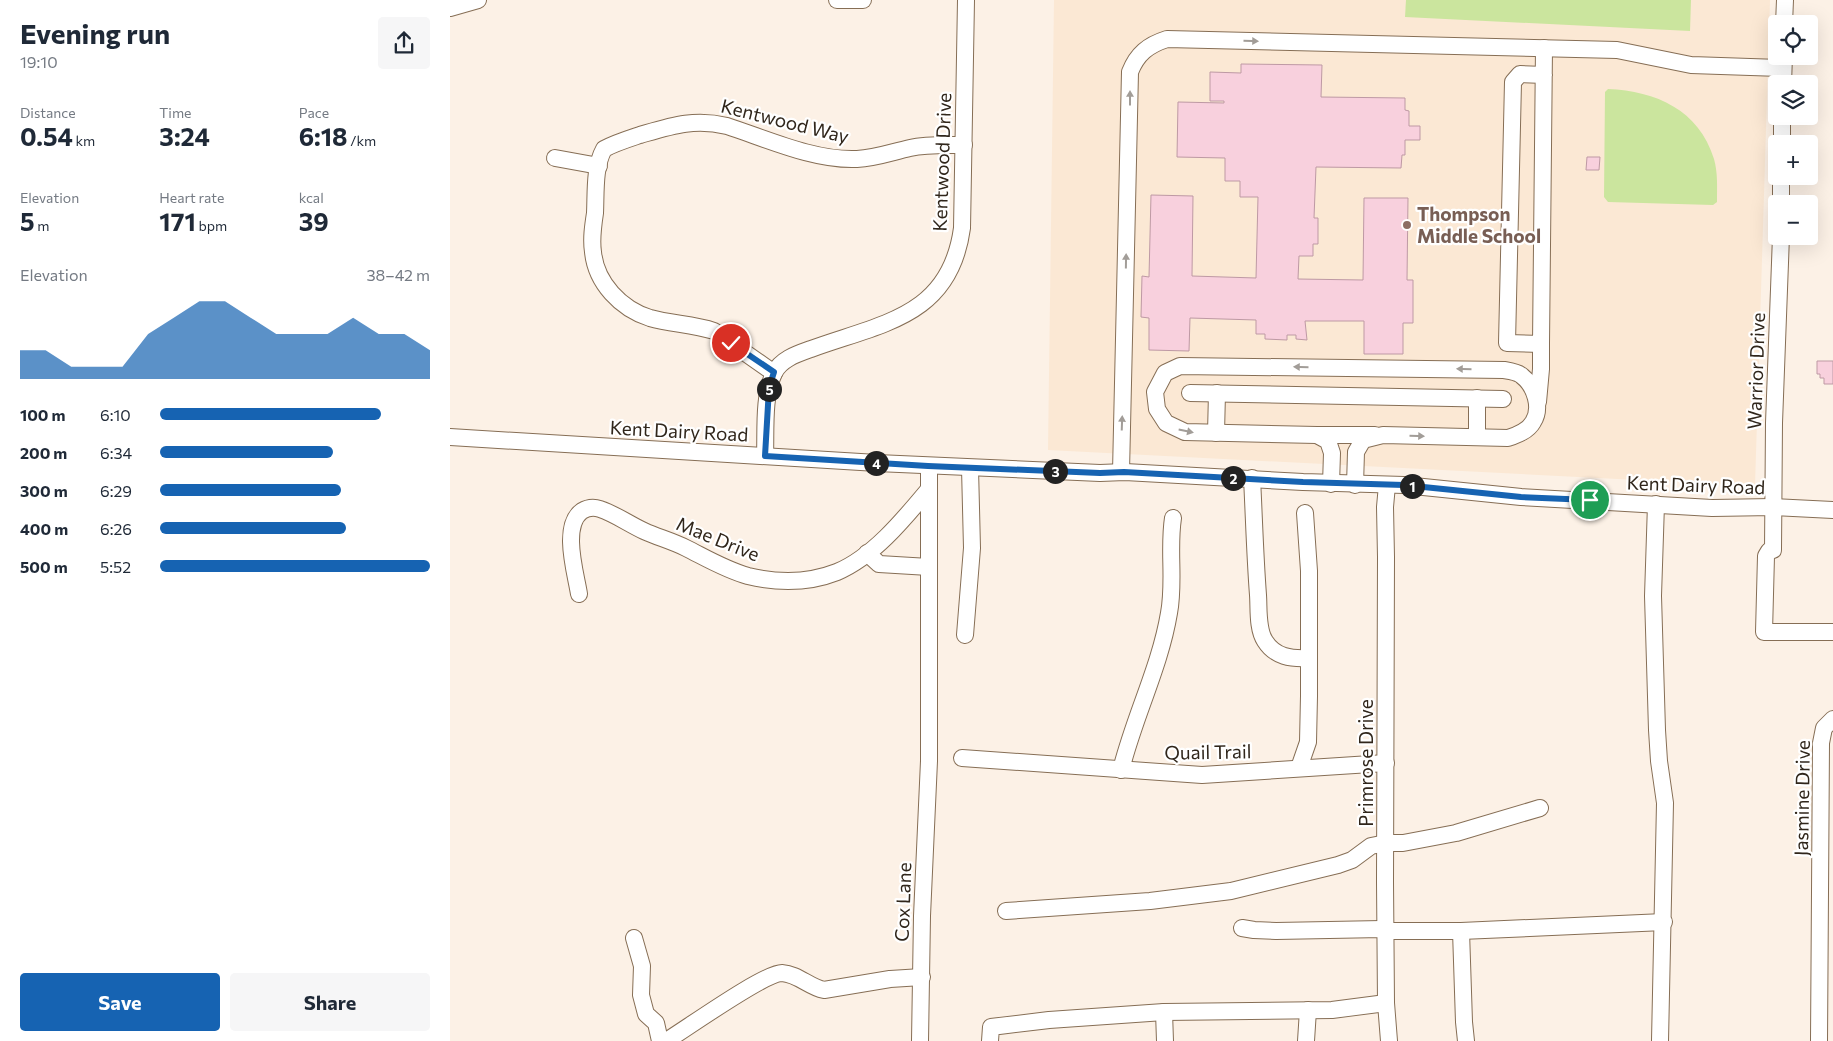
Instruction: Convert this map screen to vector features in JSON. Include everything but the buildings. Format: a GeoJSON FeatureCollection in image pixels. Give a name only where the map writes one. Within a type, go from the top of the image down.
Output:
{"type":"FeatureCollection","features":[{"type":"Feature","properties":{"kind":"street"},"geometry":{"type":"LineString","coordinates":[[450,8],[478,0]]}},
{"type":"Feature","properties":{"kind":"street"},"geometry":{"type":"LineString","coordinates":[[837,0],[863,0]]}},
{"type":"Feature","properties":{"kind":"street","name":"Kentwood Drive"},"geometry":{"type":"LineString","coordinates":[[774,372],[784,361],[796,354],[898,319],[915,309],[937,289],[952,265],[957,254],[962,228],[966,0]]}},
{"type":"Feature","properties":{"kind":"street"},"geometry":{"type":"LineString","coordinates":[[1784,15],[1785,0]]}},
{"type":"Feature","properties":{"kind":"street"},"geometry":{"type":"LineString","coordinates":[[1120,472],[1130,72],[1135,60],[1153,43],[1167,38],[1617,50],[1691,65],[1783,69]]}},
{"type":"Feature","properties":{"kind":"street"},"geometry":{"type":"LineString","coordinates":[[1537,404],[1533,388],[1522,375],[1498,369],[1180,366],[1165,373],[1156,392],[1157,409],[1166,423],[1186,432],[1383,434],[1508,438],[1523,432],[1534,421],[1537,404],[1541,369],[1544,48]]}},
{"type":"Feature","properties":{"kind":"street"},"geometry":{"type":"LineString","coordinates":[[1498,369],[1507,343],[1513,82],[1520,74],[1544,75]]}},
{"type":"Feature","properties":{"kind":"street","name":"Kentwood Way"},"geometry":{"type":"LineString","coordinates":[[774,372],[714,331],[638,314],[613,296],[598,270],[592,252],[599,166],[604,149],[612,144],[667,127],[694,122],[716,123],[802,150],[839,158],[880,157],[911,147],[964,144]]}},
{"type":"Feature","properties":{"kind":"street"},"geometry":{"type":"LineString","coordinates":[[555,158],[599,166]]}},
{"type":"Feature","properties":{"kind":"street","name":"Warrior Drive"},"geometry":{"type":"LineString","coordinates":[[1780,245],[1773,507],[1774,550],[1769,551],[1766,556],[1764,632],[1833,632]]}},
{"type":"Feature","properties":{"kind":"street"},"geometry":{"type":"LineString","coordinates":[[1507,343],[1541,344]]}},
{"type":"Feature","properties":{"kind":"street"},"geometry":{"type":"LineString","coordinates":[[765,456],[769,388],[774,372]]}},
{"type":"Feature","properties":{"kind":"street"},"geometry":{"type":"LineString","coordinates":[[1190,392],[1503,399]]}},
{"type":"Feature","properties":{"kind":"street"},"geometry":{"type":"LineString","coordinates":[[1216,433],[1217,393]]}},
{"type":"Feature","properties":{"kind":"street"},"geometry":{"type":"LineString","coordinates":[[1477,398],[1477,437]]}},
{"type":"Feature","properties":{"kind":"street"},"geometry":{"type":"LineString","coordinates":[[1317,434],[1328,442],[1332,452],[1331,484]]}},
{"type":"Feature","properties":{"kind":"street"},"geometry":{"type":"LineString","coordinates":[[1355,485],[1356,452],[1364,440],[1383,434]]}},
{"type":"Feature","properties":{"kind":"street","name":"Kent Dairy Road"},"geometry":{"type":"LineString","coordinates":[[450,437],[928,466],[1100,473],[1120,472],[1252,478],[1331,484],[1387,485],[1464,490],[1521,497],[1721,508],[1773,507],[1833,510]]}},
{"type":"Feature","properties":{"kind":"street","name":"Cox Lane"},"geometry":{"type":"LineString","coordinates":[[920,1041],[929,761],[928,466]]}},
{"type":"Feature","properties":{"kind":"street"},"geometry":{"type":"LineString","coordinates":[[965,635],[972,548],[970,468]]}},
{"type":"Feature","properties":{"kind":"street"},"geometry":{"type":"LineString","coordinates":[[1252,478],[1259,612],[1263,637],[1270,648],[1281,655],[1294,658],[1309,658]]}},
{"type":"Feature","properties":{"kind":"street","name":"Primrose Drive"},"geometry":{"type":"LineString","coordinates":[[1387,485],[1385,507],[1386,1003],[1389,1041]]}},
{"type":"Feature","properties":{"kind":"street","name":"Mae Drive"},"geometry":{"type":"LineString","coordinates":[[579,594],[572,556],[571,533],[580,512],[592,508],[598,508],[646,532],[747,576],[768,579],[808,580],[838,571],[867,553],[888,535],[929,489]]}},
{"type":"Feature","properties":{"kind":"street"},"geometry":{"type":"LineString","coordinates":[[1656,504],[1653,596],[1657,730],[1665,803],[1660,1041]]}},
{"type":"Feature","properties":{"kind":"street"},"geometry":{"type":"LineString","coordinates":[[1299,768],[1308,742],[1309,571],[1304,513]]}},
{"type":"Feature","properties":{"kind":"street"},"geometry":{"type":"LineString","coordinates":[[1121,770],[1127,747],[1152,677],[1169,613],[1172,588],[1170,537],[1173,518]]}},
{"type":"Feature","properties":{"kind":"street"},"geometry":{"type":"LineString","coordinates":[[867,553],[879,564],[929,567]]}},
{"type":"Feature","properties":{"kind":"street","name":"Jasmine Drive"},"geometry":{"type":"LineString","coordinates":[[1819,1041],[1827,882],[1821,743],[1824,728],[1833,718]]}},
{"type":"Feature","properties":{"kind":"street","name":"Quail Trail"},"geometry":{"type":"LineString","coordinates":[[962,758],[1202,776],[1386,763]]}},
{"type":"Feature","properties":{"kind":"street"},"geometry":{"type":"LineString","coordinates":[[1006,911],[1150,901],[1231,890],[1338,865],[1352,860],[1372,846],[1386,843],[1403,843],[1456,833],[1540,808]]}},
{"type":"Feature","properties":{"kind":"street"},"geometry":{"type":"LineString","coordinates":[[1242,928],[1254,930],[1382,929],[1386,931],[1461,931],[1664,922]]}},
{"type":"Feature","properties":{"kind":"street"},"geometry":{"type":"LineString","coordinates":[[1461,931],[1466,1041]]}},
{"type":"Feature","properties":{"kind":"street"},"geometry":{"type":"LineString","coordinates":[[634,938],[642,966],[642,995],[646,1014],[656,1024],[660,1041]]}},
{"type":"Feature","properties":{"kind":"street"},"geometry":{"type":"LineString","coordinates":[[666,1041],[732,998],[765,978],[778,973],[800,978],[824,990],[922,977]]}},
{"type":"Feature","properties":{"kind":"street"},"geometry":{"type":"LineString","coordinates":[[990,1041],[991,1027],[1049,1020],[1164,1012],[1332,1010],[1386,1003]]}},
{"type":"Feature","properties":{"kind":"street"},"geometry":{"type":"LineString","coordinates":[[1306,1041],[1308,1010]]}},
{"type":"Feature","properties":{"kind":"street"},"geometry":{"type":"LineString","coordinates":[[1164,1012],[1165,1041]]}},
{"type":"Feature","properties":{"kind":"shaded area","name":"Thompson Middle School"},"geometry":{"type":"Polygon","coordinates":[[[1054,0],[1770,0],[1770,15],[1768,15],[1755,486],[1048,450],[1054,0]]]}},
{"type":"Feature","properties":{"kind":"green space"},"geometry":{"type":"Polygon","coordinates":[[[1406,0],[1691,0],[1690,31],[1405,17],[1406,0]]]}},
{"type":"Feature","properties":{"kind":"green space"},"geometry":{"type":"Polygon","coordinates":[[[1608,89],[1643,94],[1659,99],[1687,116],[1707,142],[1714,159],[1717,175],[1717,202],[1713,205],[1608,202],[1604,197],[1605,92],[1608,89]]]}},
{"type":"Feature","properties":{"kind":"place","name":"Thompson Middle School"},"geometry":{"type":"Point","coordinates":[1407,225]}},
{"type":"Feature","properties":{"kind":"route"},"geometry":{"type":"LineString","coordinates":[[731,343],[774,372],[769,388],[765,456],[877,464],[1100,473],[1124,472],[1355,485],[1404,485],[1521,497],[1590,500]]}}]}
